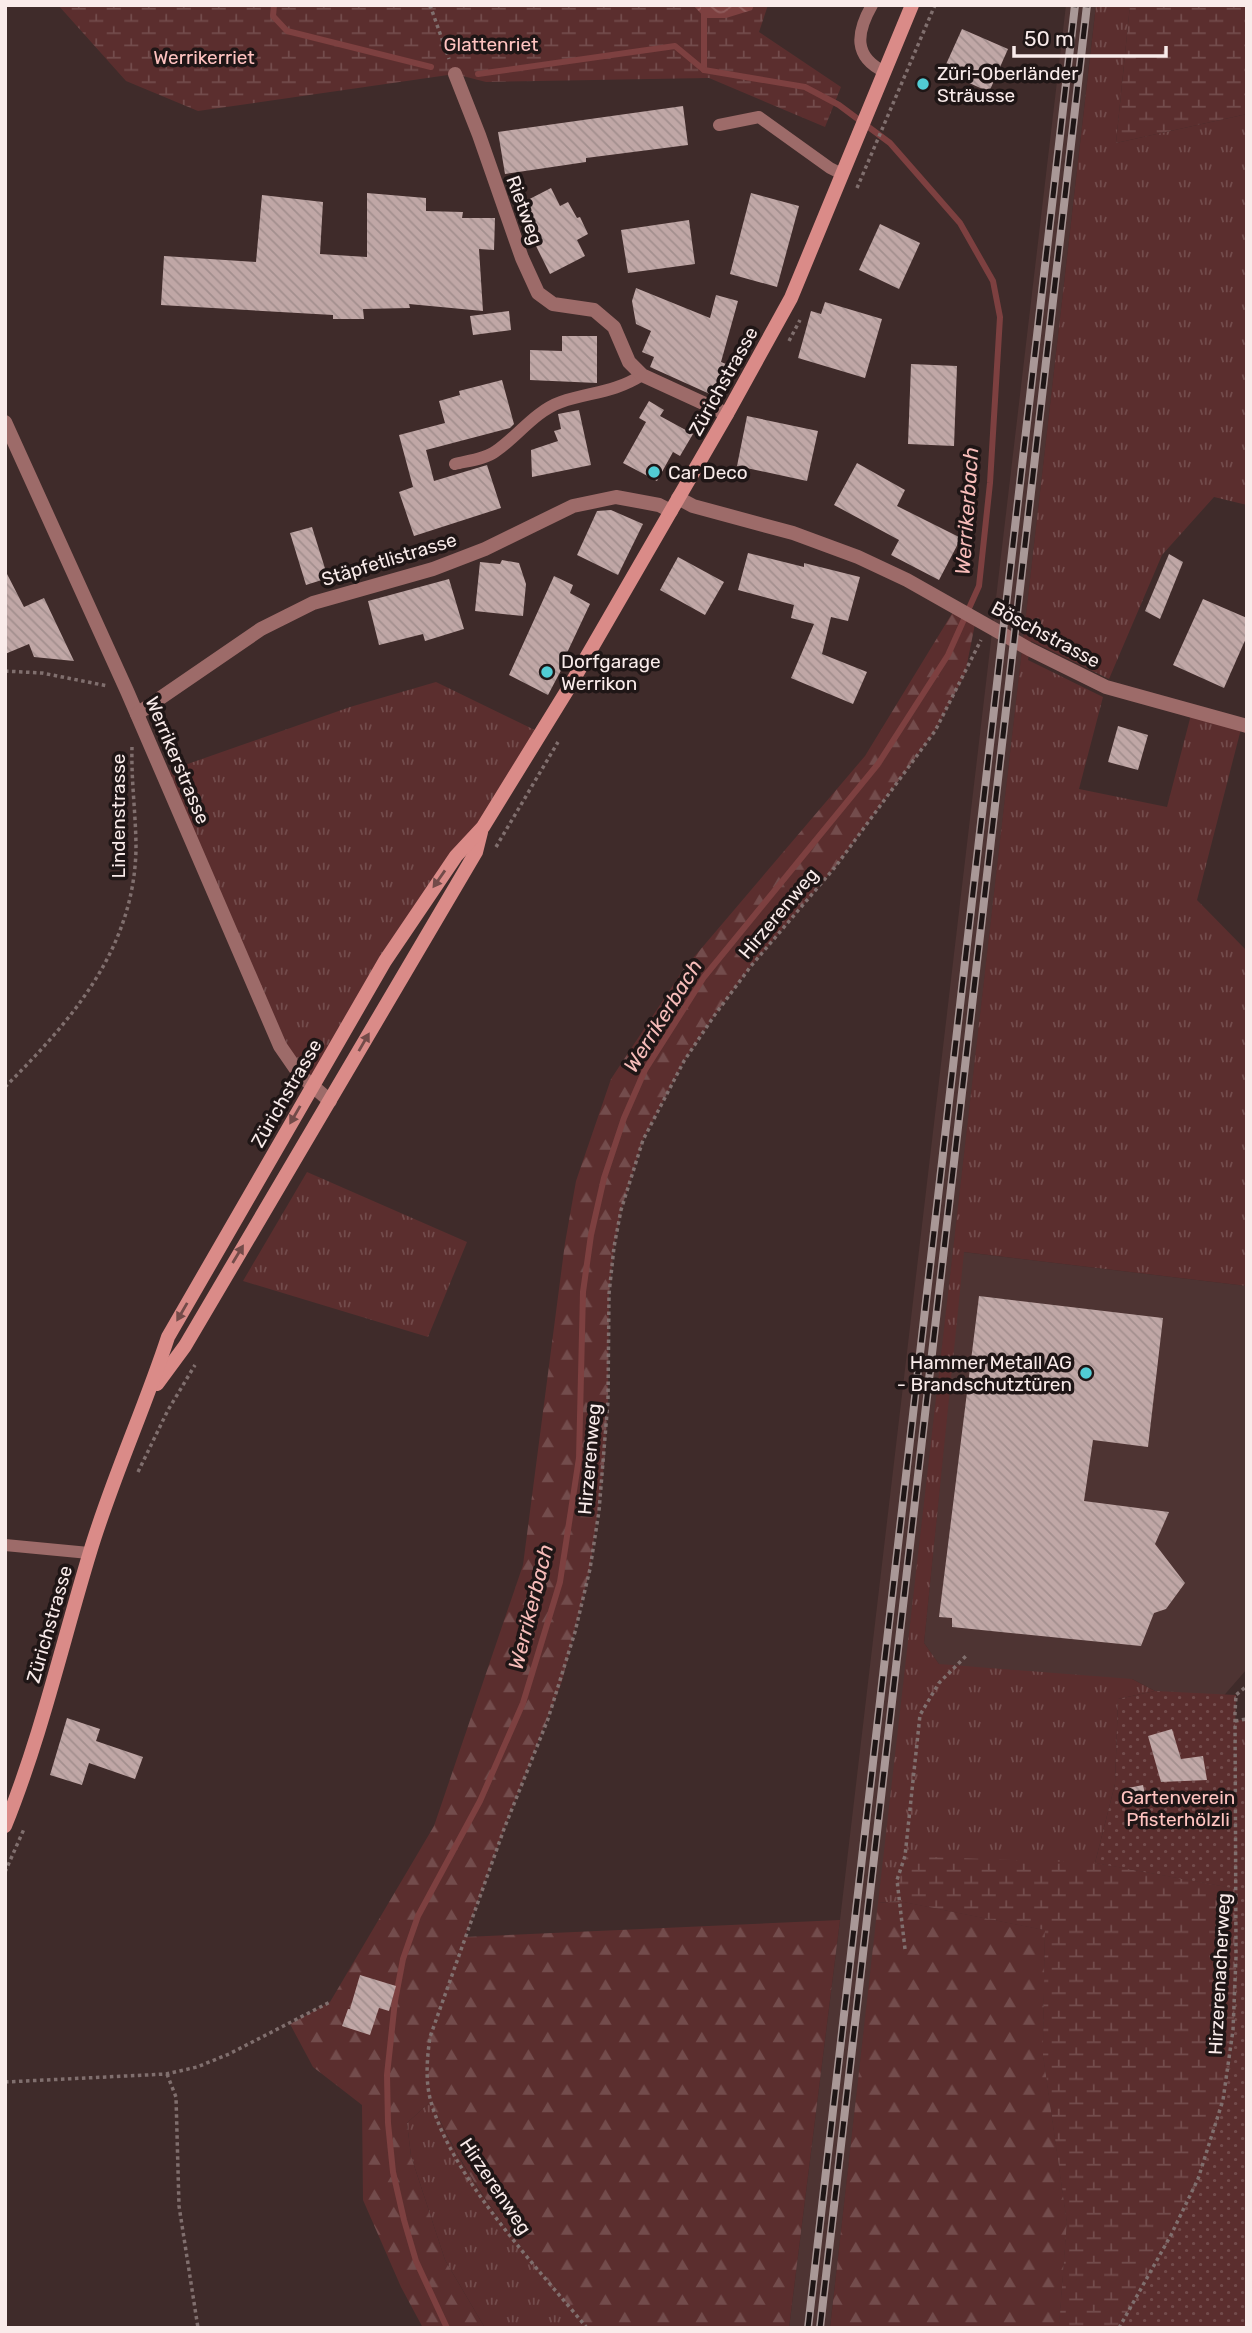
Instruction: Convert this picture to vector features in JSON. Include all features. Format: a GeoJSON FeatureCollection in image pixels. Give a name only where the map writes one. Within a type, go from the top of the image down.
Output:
{"type":"FeatureCollection","features":[{"type":"Feature","properties":{"kind":"main road","name":"Zürichstrasse"},"geometry":{"type":"LineString","coordinates":[[5,1826],[21,1788],[89,1553],[119,1465],[149,1394],[168,1338],[384,961],[456,856],[483,827],[568,689],[727,414],[791,298],[912,5]]}},
{"type":"Feature","properties":{"kind":"main road","name":"Zürichstrasse"},"geometry":{"type":"LineString","coordinates":[[149,1394],[184,1346],[330,1101],[476,852],[483,827]]}},
{"type":"Feature","properties":{"kind":"street","name":"Rietweg"},"geometry":{"type":"LineString","coordinates":[[455,74],[522,258],[538,293],[553,304],[594,310],[614,327],[629,362],[642,375]]}},
{"type":"Feature","properties":{"kind":"street"},"geometry":{"type":"LineString","coordinates":[[642,375],[727,414]]}},
{"type":"Feature","properties":{"kind":"street","name":"Werrikerstrasse"},"geometry":{"type":"LineString","coordinates":[[5,422],[127,691],[280,1046],[300,1075],[330,1101]]}},
{"type":"Feature","properties":{"kind":"street","name":"Stäpfetlistrasse"},"geometry":{"type":"LineString","coordinates":[[137,714],[261,629],[313,603],[433,569],[485,549],[573,506],[616,497],[659,505],[671,511]]}},
{"type":"Feature","properties":{"kind":"street","name":"Böschstrasse"},"geometry":{"type":"LineString","coordinates":[[678,498],[692,506],[793,533],[858,557],[907,580],[1106,687],[1247,726]]}},
{"type":"Feature","properties":{"kind":"lane"},"geometry":{"type":"LineString","coordinates":[[872,5],[859,38],[864,58],[871,66],[885,72]]}},
{"type":"Feature","properties":{"kind":"lane"},"geometry":{"type":"LineString","coordinates":[[719,125],[759,117],[842,174]]}},
{"type":"Feature","properties":{"kind":"lane"},"geometry":{"type":"LineString","coordinates":[[455,464],[494,453],[519,430],[558,403],[607,392],[627,385],[642,375]]}},
{"type":"Feature","properties":{"kind":"lane"},"geometry":{"type":"LineString","coordinates":[[5,1545],[89,1553]]}},
{"type":"Feature","properties":{"kind":"path"},"geometry":{"type":"LineString","coordinates":[[430,5],[455,74]]}},
{"type":"Feature","properties":{"kind":"path"},"geometry":{"type":"LineString","coordinates":[[873,150],[935,5]]}},
{"type":"Feature","properties":{"kind":"path","name":"Hirzerenweg"},"geometry":{"type":"LineString","coordinates":[[587,2328],[498,2219],[462,2165],[431,2101],[426,2064],[430,2037],[504,1829],[562,1681],[587,1582],[604,1465],[614,1247],[621,1210],[643,1140],[684,1061],[751,966],[836,866],[935,731],[981,640],[981,622]]}},
{"type":"Feature","properties":{"kind":"path"},"geometry":{"type":"LineString","coordinates":[[5,671],[42,673],[127,691]]}},
{"type":"Feature","properties":{"kind":"path"},"geometry":{"type":"LineString","coordinates":[[496,847],[558,742]]}},
{"type":"Feature","properties":{"kind":"path","name":"Lindenstrasse"},"geometry":{"type":"LineString","coordinates":[[5,1087],[52,1040],[73,1014],[95,983],[117,940],[125,915],[136,848],[132,746]]}},
{"type":"Feature","properties":{"kind":"path"},"geometry":{"type":"LineString","coordinates":[[138,1472],[168,1410],[196,1363]]}},
{"type":"Feature","properties":{"kind":"path"},"geometry":{"type":"LineString","coordinates":[[905,1949],[897,1880],[905,1856],[920,1715],[939,1683],[968,1654]]}},
{"type":"Feature","properties":{"kind":"path","name":"Hirzerenacherweg"},"geometry":{"type":"LineString","coordinates":[[1119,2328],[1171,2235],[1198,2179],[1223,2100],[1233,2030],[1236,1957],[1236,1695],[1247,1686]]}},
{"type":"Feature","properties":{"kind":"path"},"geometry":{"type":"LineString","coordinates":[[1235,1721],[1247,1719]]}},
{"type":"Feature","properties":{"kind":"path"},"geometry":{"type":"LineString","coordinates":[[5,1872],[26,1824]]}},
{"type":"Feature","properties":{"kind":"path"},"geometry":{"type":"LineString","coordinates":[[5,2082],[166,2074],[197,2067],[229,2054],[330,2002]]}},
{"type":"Feature","properties":{"kind":"path"},"geometry":{"type":"LineString","coordinates":[[166,2074],[176,2097],[179,2206],[198,2328]]}},
{"type":"Feature","properties":{"kind":"shaded area"},"geometry":{"type":"Polygon","coordinates":[[[1066,5],[1096,5],[830,2328],[789,2328],[840,1920],[1066,5]]]}},
{"type":"Feature","properties":{"kind":"shaded area"},"geometry":{"type":"Polygon","coordinates":[[[963,1252],[1247,1286],[1247,1669],[1220,1700],[1155,1691],[1132,1679],[972,1690],[939,1664],[924,1643],[963,1252]]]}},
{"type":"Feature","properties":{"kind":"green space"},"geometry":{"type":"Polygon","coordinates":[[[58,5],[768,5],[759,32],[841,87],[825,127],[709,78],[486,82],[455,74],[198,111],[126,81],[58,5]]]}},
{"type":"Feature","properties":{"kind":"green space"},"geometry":{"type":"Polygon","coordinates":[[[1096,5],[1130,5],[1116,143],[1247,114],[1247,505],[1214,497],[1162,555],[1109,679],[1031,641],[1028,660],[1103,697],[1079,789],[1167,807],[1192,711],[1242,725],[1197,900],[1247,951],[1247,1286],[964,1252],[924,1643],[939,1664],[1132,1679],[1155,1691],[1118,1699],[1115,1784],[1095,1863],[1237,1889],[1119,2328],[1059,2328],[1067,2222],[1043,2054],[1045,1930],[899,1901],[878,1903],[1096,5]]]}},
{"type":"Feature","properties":{"kind":"green space"},"geometry":{"type":"Polygon","coordinates":[[[1130,5],[1247,5],[1247,114],[1116,143],[1130,5]]]}},
{"type":"Feature","properties":{"kind":"green space"},"geometry":{"type":"Polygon","coordinates":[[[956,607],[976,619],[965,674],[935,731],[836,866],[751,966],[714,1016],[684,1061],[643,1140],[621,1210],[614,1247],[609,1294],[608,1401],[604,1465],[590,1569],[562,1681],[465,1937],[840,1920],[789,2328],[587,2328],[481,2193],[446,2134],[431,2101],[407,2123],[411,2156],[445,2260],[485,2328],[423,2328],[401,2287],[363,2200],[362,2105],[313,2067],[290,2024],[330,2002],[434,1826],[523,1565],[565,1243],[576,1181],[611,1079],[683,970],[865,756],[956,607]]]}},
{"type":"Feature","properties":{"kind":"green space"},"geometry":{"type":"Polygon","coordinates":[[[436,682],[543,734],[456,856],[311,1087],[300,1075],[162,773],[350,707],[436,682]]]}},
{"type":"Feature","properties":{"kind":"green space"},"geometry":{"type":"Polygon","coordinates":[[[307,1172],[467,1242],[428,1337],[243,1281],[307,1172]]]}},
{"type":"Feature","properties":{"kind":"green space","name":"Gartenverein Pfisterhölzli"},"geometry":{"type":"Polygon","coordinates":[[[1155,1691],[1236,1695],[1234,1762],[1247,1762],[1247,2328],[1119,2328],[1178,2218],[1204,2161],[1223,2101],[1234,2024],[1237,1889],[1095,1863],[1115,1784],[1118,1699],[1155,1691]]]}},
{"type":"Feature","properties":{"kind":"green space"},"geometry":{"type":"Polygon","coordinates":[[[1247,1719],[1247,1762],[1234,1762],[1235,1721],[1247,1719]]]}},
{"type":"Feature","properties":{"kind":"green space"},"geometry":{"type":"Polygon","coordinates":[[[905,1856],[1095,1863],[1237,1889],[1234,2023],[1223,2101],[1204,2161],[1191,2190],[1119,2328],[1059,2328],[1067,2222],[1043,2054],[1045,1930],[899,1901],[897,1880],[905,1856]]]}},
{"type":"Feature","properties":{"kind":"green space"},"geometry":{"type":"Polygon","coordinates":[[[899,1901],[1045,1930],[1043,2054],[1067,2222],[1059,2328],[830,2328],[878,1903],[899,1901]]]}},
{"type":"Feature","properties":{"kind":"green space"},"geometry":{"type":"Polygon","coordinates":[[[431,2101],[463,2164],[500,2220],[587,2328],[485,2328],[445,2260],[411,2156],[407,2123],[431,2101]]]}},
{"type":"Feature","properties":{"kind":"water"},"geometry":{"type":"Polygon","coordinates":[[[693,5],[754,5],[752,10],[726,18],[705,18],[693,5]]]}},
{"type":"Feature","properties":{"kind":"building"},"geometry":{"type":"Polygon","coordinates":[[[962,29],[1008,49],[989,92],[943,71],[962,29]]]}},
{"type":"Feature","properties":{"kind":"building"},"geometry":{"type":"Polygon","coordinates":[[[683,106],[688,145],[586,158],[586,162],[505,174],[498,132],[683,106]]]}},
{"type":"Feature","properties":{"kind":"building"},"geometry":{"type":"Polygon","coordinates":[[[551,188],[560,206],[568,202],[577,218],[580,217],[588,234],[577,240],[585,256],[550,274],[516,206],[551,188]]]}},
{"type":"Feature","properties":{"kind":"building"},"geometry":{"type":"Polygon","coordinates":[[[367,193],[426,198],[426,211],[463,212],[462,218],[495,218],[494,250],[479,249],[483,311],[409,304],[410,308],[363,309],[364,319],[333,319],[333,315],[161,305],[164,256],[256,262],[262,195],[323,202],[320,254],[367,257],[367,193]]]}},
{"type":"Feature","properties":{"kind":"building"},"geometry":{"type":"Polygon","coordinates":[[[751,193],[799,206],[777,287],[730,274],[751,193]]]}},
{"type":"Feature","properties":{"kind":"building"},"geometry":{"type":"Polygon","coordinates":[[[689,220],[695,264],[628,273],[621,230],[689,220]]]}},
{"type":"Feature","properties":{"kind":"building"},"geometry":{"type":"Polygon","coordinates":[[[880,224],[920,243],[899,289],[859,270],[880,224]]]}},
{"type":"Feature","properties":{"kind":"building"},"geometry":{"type":"Polygon","coordinates":[[[636,288],[710,318],[716,295],[738,301],[721,362],[726,364],[712,395],[650,367],[654,357],[642,352],[651,331],[636,324],[632,301],[636,288]]]}},
{"type":"Feature","properties":{"kind":"building"},"geometry":{"type":"Polygon","coordinates":[[[825,302],[882,319],[865,378],[798,358],[811,311],[821,314],[825,302]]]}},
{"type":"Feature","properties":{"kind":"building"},"geometry":{"type":"Polygon","coordinates":[[[509,311],[511,330],[473,335],[470,316],[509,311]]]}},
{"type":"Feature","properties":{"kind":"building"},"geometry":{"type":"Polygon","coordinates":[[[562,336],[597,336],[597,383],[530,380],[530,350],[562,351],[562,336]]]}},
{"type":"Feature","properties":{"kind":"building"},"geometry":{"type":"Polygon","coordinates":[[[911,364],[957,366],[954,446],[908,444],[911,364]]]}},
{"type":"Feature","properties":{"kind":"building"},"geometry":{"type":"Polygon","coordinates":[[[502,380],[514,424],[510,428],[426,450],[434,481],[487,465],[501,508],[414,536],[399,492],[413,487],[399,435],[445,423],[439,401],[460,395],[459,391],[502,380]]]}},
{"type":"Feature","properties":{"kind":"building"},"geometry":{"type":"Polygon","coordinates":[[[649,401],[664,410],[660,416],[693,434],[680,456],[673,452],[657,481],[623,463],[646,422],[639,418],[649,401]]]}},
{"type":"Feature","properties":{"kind":"building"},"geometry":{"type":"Polygon","coordinates":[[[579,410],[591,465],[532,477],[531,450],[558,441],[554,431],[561,429],[558,414],[579,410]]]}},
{"type":"Feature","properties":{"kind":"building"},"geometry":{"type":"Polygon","coordinates":[[[747,416],[818,431],[807,481],[737,466],[747,416]]]}},
{"type":"Feature","properties":{"kind":"building"},"geometry":{"type":"Polygon","coordinates":[[[857,463],[905,490],[897,506],[961,538],[939,580],[891,555],[899,540],[834,505],[857,463]]]}},
{"type":"Feature","properties":{"kind":"building"},"geometry":{"type":"Polygon","coordinates":[[[611,510],[643,524],[618,575],[577,555],[597,511],[611,510]]]}},
{"type":"Feature","properties":{"kind":"building"},"geometry":{"type":"Polygon","coordinates":[[[312,527],[328,578],[306,585],[290,533],[312,527]]]}},
{"type":"Feature","properties":{"kind":"building"},"geometry":{"type":"Polygon","coordinates":[[[748,553],[860,577],[848,621],[831,617],[822,654],[867,672],[853,704],[791,678],[814,624],[791,618],[794,605],[738,590],[748,553]]]}},
{"type":"Feature","properties":{"kind":"building"},"geometry":{"type":"Polygon","coordinates":[[[1169,554],[1183,562],[1160,619],[1145,611],[1169,554]]]}},
{"type":"Feature","properties":{"kind":"building"},"geometry":{"type":"Polygon","coordinates":[[[678,557],[724,582],[705,615],[660,590],[678,557]]]}},
{"type":"Feature","properties":{"kind":"building"},"geometry":{"type":"Polygon","coordinates":[[[502,560],[519,563],[526,584],[523,616],[475,611],[480,562],[500,564],[502,560]]]}},
{"type":"Feature","properties":{"kind":"building"},"geometry":{"type":"Polygon","coordinates":[[[5,570],[24,607],[44,598],[74,661],[34,657],[29,644],[5,654],[5,570]]]}},
{"type":"Feature","properties":{"kind":"building"},"geometry":{"type":"Polygon","coordinates":[[[554,576],[573,585],[570,593],[590,604],[565,657],[567,659],[548,695],[509,675],[554,576]]]}},
{"type":"Feature","properties":{"kind":"building"},"geometry":{"type":"Polygon","coordinates":[[[449,579],[464,629],[425,641],[423,634],[379,645],[368,601],[449,579]]]}},
{"type":"Feature","properties":{"kind":"building"},"geometry":{"type":"Polygon","coordinates":[[[1203,599],[1247,618],[1247,636],[1224,688],[1173,665],[1203,599]]]}},
{"type":"Feature","properties":{"kind":"building"},"geometry":{"type":"Polygon","coordinates":[[[1118,726],[1148,735],[1138,770],[1108,762],[1118,726]]]}},
{"type":"Feature","properties":{"kind":"building"},"geometry":{"type":"Polygon","coordinates":[[[979,1296],[1163,1318],[1148,1447],[1093,1440],[1084,1501],[1169,1512],[1155,1544],[1185,1583],[1166,1609],[1154,1613],[1141,1646],[952,1627],[952,1618],[939,1617],[979,1296]]]}},
{"type":"Feature","properties":{"kind":"building"},"geometry":{"type":"Polygon","coordinates":[[[67,1718],[100,1729],[96,1741],[143,1757],[135,1779],[89,1763],[82,1785],[50,1775],[67,1718]]]}},
{"type":"Feature","properties":{"kind":"building"},"geometry":{"type":"Polygon","coordinates":[[[1172,1729],[1181,1759],[1203,1756],[1207,1780],[1161,1782],[1148,1736],[1172,1729]]]}},
{"type":"Feature","properties":{"kind":"building"},"geometry":{"type":"Polygon","coordinates":[[[1143,1785],[1147,1803],[1127,1807],[1123,1789],[1143,1785]]]}},
{"type":"Feature","properties":{"kind":"building"},"geometry":{"type":"Polygon","coordinates":[[[360,1975],[396,1986],[389,2011],[379,2008],[370,2035],[342,2026],[360,1975]]]}},
{"type":"Feature","properties":{"kind":"waterway"},"geometry":{"type":"LineString","coordinates":[[274,5],[273,16],[287,31],[431,67]]}},
{"type":"Feature","properties":{"kind":"waterway","name":"Werrikerbach"},"geometry":{"type":"LineString","coordinates":[[704,5],[704,70]]}},
{"type":"Feature","properties":{"kind":"waterway","name":"Werrikerbach"},"geometry":{"type":"LineString","coordinates":[[447,2328],[416,2261],[393,2172],[387,2075],[395,2001],[403,1959],[418,1916],[480,1801],[523,1703],[560,1582],[579,1458],[583,1292],[591,1235],[604,1178],[624,1118],[645,1070],[704,977],[878,764],[948,655],[979,586],[990,483],[1000,317],[993,281],[960,223],[890,143],[839,105],[805,87],[704,70],[675,46],[478,74]]}},
{"type":"Feature","properties":{"kind":"railway"},"geometry":{"type":"LineString","coordinates":[[808,2328],[1075,5]]}},
{"type":"Feature","properties":{"kind":"railway"},"geometry":{"type":"LineString","coordinates":[[820,2328],[1087,5]]}},
{"type":"Feature","properties":{"kind":"place","name":"Züri-Oberländer Sträusse"},"geometry":{"type":"Point","coordinates":[923,84]}},
{"type":"Feature","properties":{"kind":"place","name":"Car Deco"},"geometry":{"type":"Point","coordinates":[654,472]}},
{"type":"Feature","properties":{"kind":"place","name":"Dorfgarage Werrikon"},"geometry":{"type":"Point","coordinates":[547,672]}},
{"type":"Feature","properties":{"kind":"place","name":"Hammer Metall AG - Brandschutztüren"},"geometry":{"type":"Point","coordinates":[1086,1373]}},
{"type":"Feature","properties":{"kind":"park label","name":"Glattenriet"},"geometry":{"type":"Point","coordinates":[491,44]}},
{"type":"Feature","properties":{"kind":"park label","name":"Werrikerriet"},"geometry":{"type":"Point","coordinates":[204,57]}}]}
